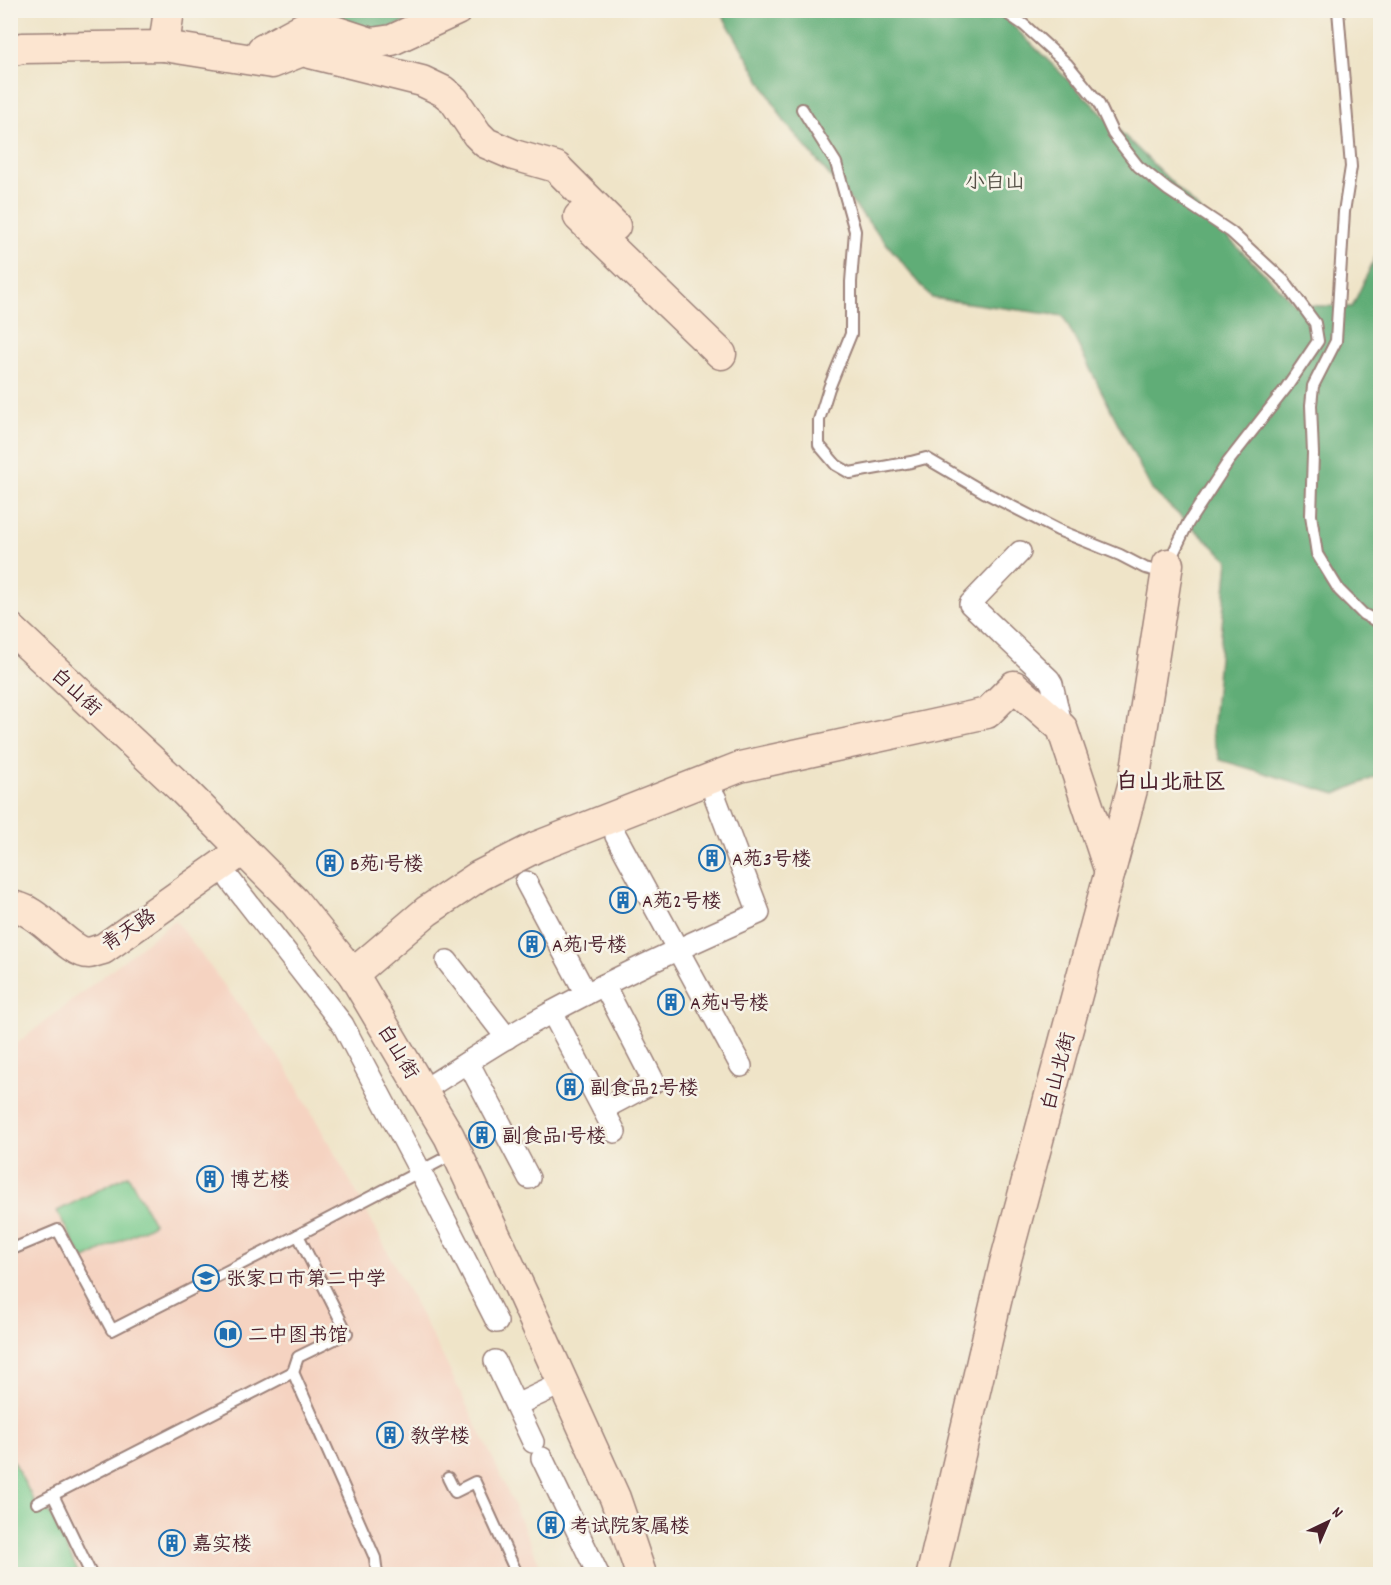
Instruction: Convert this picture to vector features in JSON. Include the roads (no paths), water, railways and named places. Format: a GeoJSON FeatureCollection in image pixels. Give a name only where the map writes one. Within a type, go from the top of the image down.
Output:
{"type":"FeatureCollection","features":[{"type":"Feature","properties":{"kind":"street"},"geometry":{"type":"LineString","coordinates":[[164,46],[168,10]]}},
{"type":"Feature","properties":{"kind":"street"},"geometry":{"type":"LineString","coordinates":[[246,59],[303,28],[319,26],[371,43],[392,40],[457,10]]}},
{"type":"Feature","properties":{"kind":"street"},"geometry":{"type":"LineString","coordinates":[[10,51],[22,48],[164,46],[272,63],[302,51],[422,81],[443,91],[454,100],[477,134],[486,143],[514,155],[556,167],[615,226]]}},
{"type":"Feature","properties":{"kind":"street"},"geometry":{"type":"LineString","coordinates":[[514,155],[721,354]]}},
{"type":"Feature","properties":{"kind":"street"},"geometry":{"type":"LineString","coordinates":[[1020,552],[970,604],[1052,684],[1062,728],[1110,872]]}},
{"type":"Feature","properties":{"kind":"street","name":"白山北街"},"geometry":{"type":"LineString","coordinates":[[932,1575],[1005,1263],[1134,782],[1167,569]]}},
{"type":"Feature","properties":{"kind":"street","name":"白山街"},"geometry":{"type":"LineString","coordinates":[[10,628],[182,789],[294,901],[353,974],[449,1136],[615,1498],[640,1574]]}},
{"type":"Feature","properties":{"kind":"street"},"geometry":{"type":"LineString","coordinates":[[353,974],[427,911],[479,876],[536,847],[740,767],[987,713],[1014,686],[1062,728]]}},
{"type":"Feature","properties":{"kind":"street"},"geometry":{"type":"LineString","coordinates":[[422,1091],[552,1012],[759,913],[715,797]]}},
{"type":"Feature","properties":{"kind":"street"},"geometry":{"type":"LineString","coordinates":[[616,836],[741,1066]]}},
{"type":"Feature","properties":{"kind":"street","name":"青天路"},"geometry":{"type":"LineString","coordinates":[[10,907],[16,906],[27,911],[76,948],[87,953],[103,949],[243,850]]}},
{"type":"Feature","properties":{"kind":"street"},"geometry":{"type":"LineString","coordinates":[[230,880],[343,1025],[497,1322]]}},
{"type":"Feature","properties":{"kind":"street"},"geometry":{"type":"LineString","coordinates":[[526,882],[654,1082],[603,1109]]}},
{"type":"Feature","properties":{"kind":"street"},"geometry":{"type":"LineString","coordinates":[[447,961],[507,1038]]}},
{"type":"Feature","properties":{"kind":"street"},"geometry":{"type":"LineString","coordinates":[[552,1012],[615,1132]]}},
{"type":"Feature","properties":{"kind":"street"},"geometry":{"type":"LineString","coordinates":[[468,1062],[529,1178]]}},
{"type":"Feature","properties":{"kind":"street"},"geometry":{"type":"LineString","coordinates":[[495,1361],[598,1575]]}},
{"type":"Feature","properties":{"kind":"street"},"geometry":{"type":"LineString","coordinates":[[516,1405],[563,1383]]}},
{"type":"Feature","properties":{"kind":"lane"},"geometry":{"type":"LineString","coordinates":[[802,109],[836,164],[855,231],[851,282],[851,334],[819,420],[819,445],[836,465],[850,473],[926,458],[984,492],[1058,530],[1120,555],[1145,568],[1167,569],[1188,523],[1228,462],[1286,388],[1318,341],[1315,323],[1284,281],[1231,232],[1168,190],[1138,166],[1113,134],[1098,102],[1067,64],[1024,25],[999,10]]}},
{"type":"Feature","properties":{"kind":"lane"},"geometry":{"type":"LineString","coordinates":[[1338,10],[1350,167],[1344,212],[1336,341],[1313,386],[1311,515],[1317,554],[1339,590],[1363,614],[1380,623]]}},
{"type":"Feature","properties":{"kind":"lane"},"geometry":{"type":"LineString","coordinates":[[1316,329],[1337,322]]}},
{"type":"Feature","properties":{"kind":"lane"},"geometry":{"type":"LineString","coordinates":[[10,1250],[58,1230],[112,1330],[456,1152]]}},
{"type":"Feature","properties":{"kind":"lane"},"geometry":{"type":"LineString","coordinates":[[298,1235],[347,1333],[298,1357],[293,1372],[375,1558],[377,1575]]}},
{"type":"Feature","properties":{"kind":"lane"},"geometry":{"type":"LineString","coordinates":[[37,1503],[293,1372]]}},
{"type":"Feature","properties":{"kind":"lane"},"geometry":{"type":"LineString","coordinates":[[448,1478],[455,1492],[475,1482],[516,1575]]}},
{"type":"Feature","properties":{"kind":"lane"},"geometry":{"type":"LineString","coordinates":[[53,1494],[91,1575]]}},
{"type":"Feature","properties":{"kind":"place","name":"A苑3号楼"},"geometry":{"type":"Point","coordinates":[712,858]}},
{"type":"Feature","properties":{"kind":"place","name":"B苑1号楼"},"geometry":{"type":"Point","coordinates":[330,863]}},
{"type":"Feature","properties":{"kind":"place","name":"A苑2号楼"},"geometry":{"type":"Point","coordinates":[623,900]}},
{"type":"Feature","properties":{"kind":"place","name":"A苑1号楼"},"geometry":{"type":"Point","coordinates":[532,944]}},
{"type":"Feature","properties":{"kind":"place","name":"A苑4号楼"},"geometry":{"type":"Point","coordinates":[671,1002]}},
{"type":"Feature","properties":{"kind":"place","name":"副食品2号楼"},"geometry":{"type":"Point","coordinates":[570,1087]}},
{"type":"Feature","properties":{"kind":"place","name":"副食品1号楼"},"geometry":{"type":"Point","coordinates":[482,1135]}},
{"type":"Feature","properties":{"kind":"place","name":"博艺楼"},"geometry":{"type":"Point","coordinates":[210,1179]}},
{"type":"Feature","properties":{"kind":"place","name":"张家口市第二中学"},"geometry":{"type":"Point","coordinates":[206,1278]}},
{"type":"Feature","properties":{"kind":"place","name":"二中图书馆"},"geometry":{"type":"Point","coordinates":[228,1334]}},
{"type":"Feature","properties":{"kind":"place","name":"教学楼"},"geometry":{"type":"Point","coordinates":[390,1435]}},
{"type":"Feature","properties":{"kind":"place","name":"考试院家属楼"},"geometry":{"type":"Point","coordinates":[551,1525]}},
{"type":"Feature","properties":{"kind":"place","name":"嘉实楼"},"geometry":{"type":"Point","coordinates":[172,1543]}},
{"type":"Feature","properties":{"kind":"district","name":"白山北社区"},"geometry":{"type":"Point","coordinates":[1171,780]}},
{"type":"Feature","properties":{"kind":"park label","name":"小白山"},"geometry":{"type":"Point","coordinates":[995,181]}}]}
